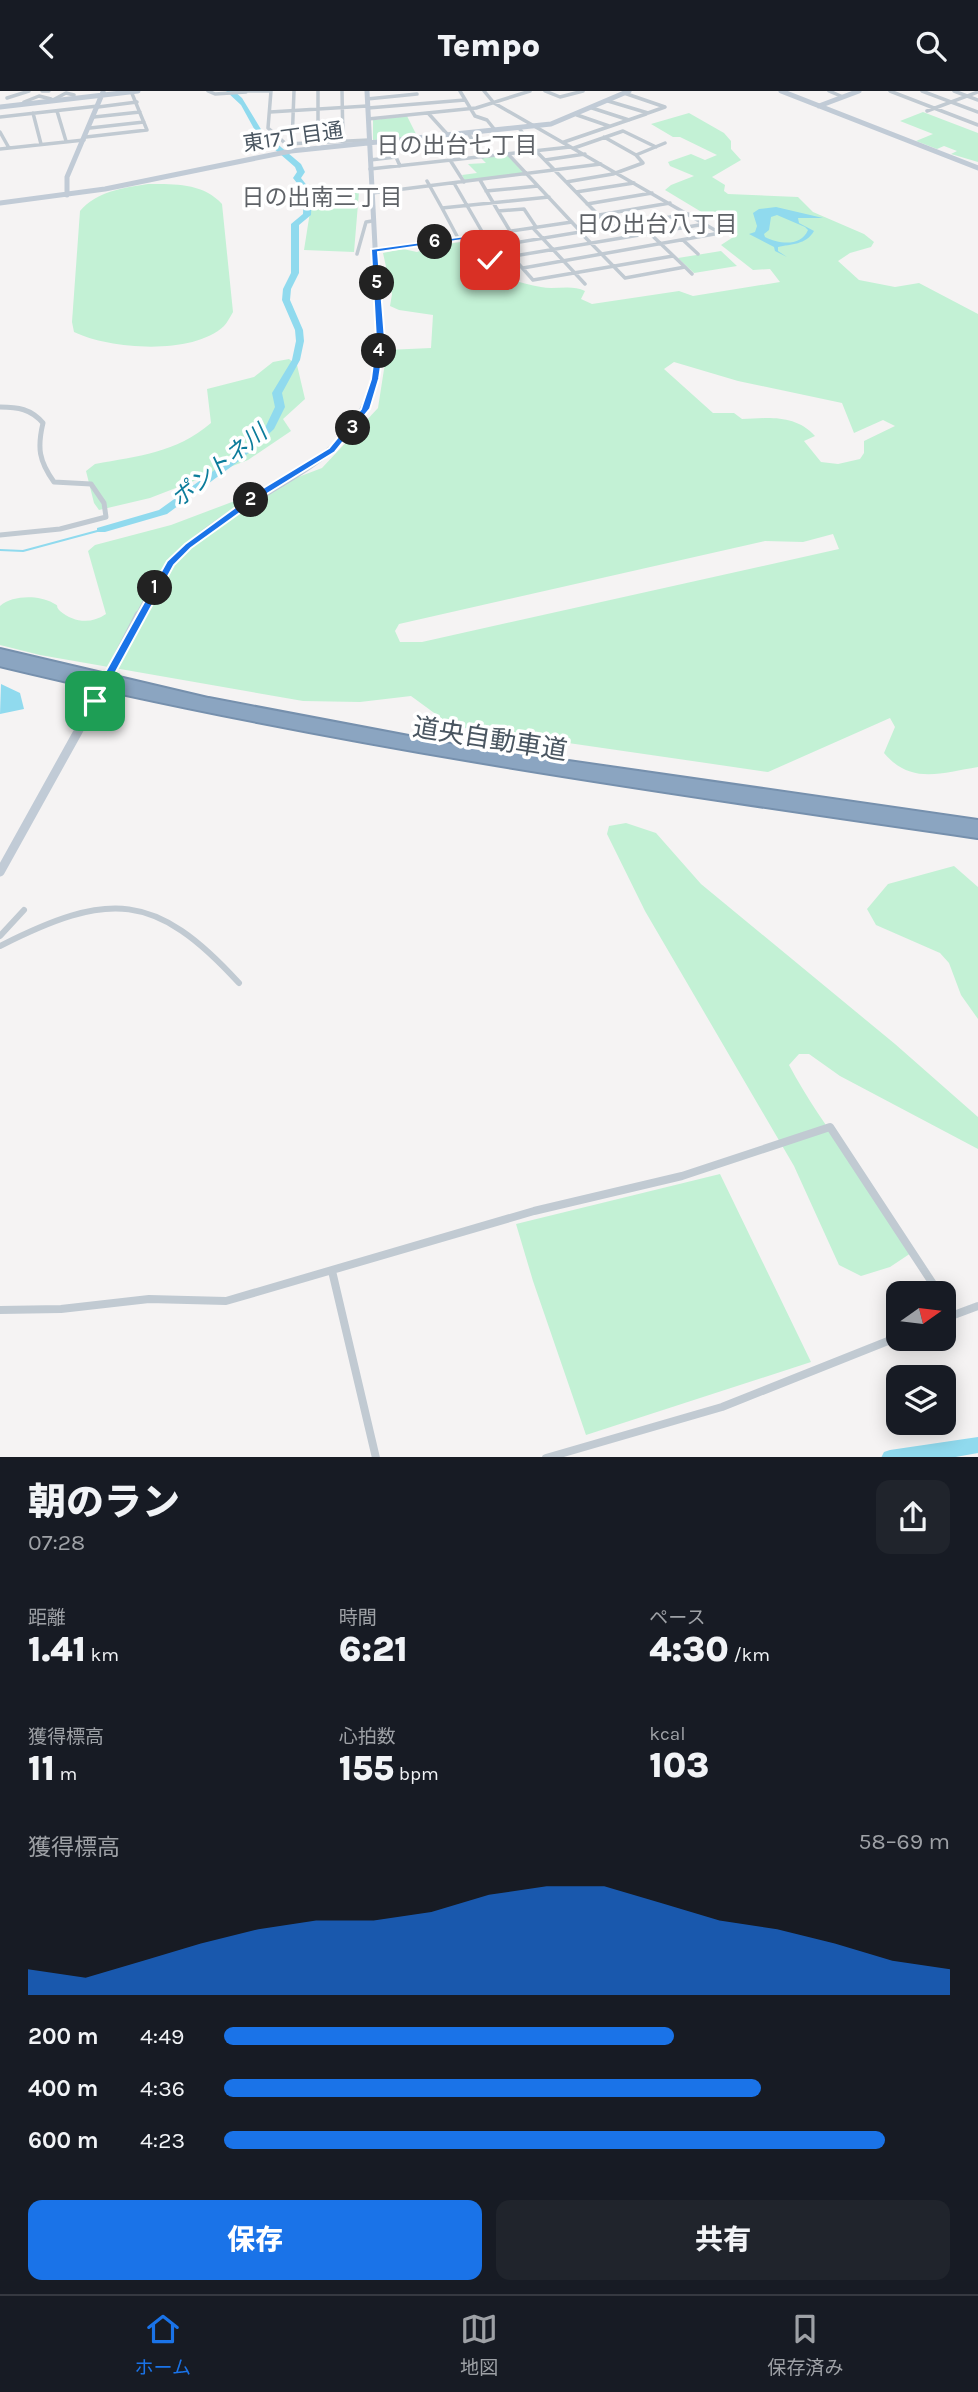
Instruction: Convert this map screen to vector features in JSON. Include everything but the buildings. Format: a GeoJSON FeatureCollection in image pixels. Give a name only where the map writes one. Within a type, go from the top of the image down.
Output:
{"type":"FeatureCollection","features":[{"type":"Feature","properties":{"kind":"highway","name":"道央自動車道"},"geometry":{"type":"LineString","coordinates":[[0,654],[208,703],[450,749],[978,825]]}},
{"type":"Feature","properties":{"kind":"highway","name":"道央自動車道"},"geometry":{"type":"LineString","coordinates":[[0,661],[204,710],[358,740],[588,778],[978,833]]}},
{"type":"Feature","properties":{"kind":"main road"},"geometry":{"type":"LineString","coordinates":[[0,107],[74,95],[138,91]]}},
{"type":"Feature","properties":{"kind":"main road"},"geometry":{"type":"LineString","coordinates":[[1,871],[170,563],[188,546],[258,495],[332,450],[365,409],[375,379],[380,340],[367,91]]}},
{"type":"Feature","properties":{"kind":"main road"},"geometry":{"type":"LineString","coordinates":[[782,91],[978,168]]}},
{"type":"Feature","properties":{"kind":"main road"},"geometry":{"type":"LineString","coordinates":[[819,106],[859,91]]}},
{"type":"Feature","properties":{"kind":"main road","name":"東17丁目通"},"geometry":{"type":"LineString","coordinates":[[0,203],[124,185],[270,154],[369,141],[561,122],[627,92]]}},
{"type":"Feature","properties":{"kind":"main road"},"geometry":{"type":"LineString","coordinates":[[67,195],[67,177],[103,93]]}},
{"type":"Feature","properties":{"kind":"street"},"geometry":{"type":"LineString","coordinates":[[0,107],[12,91]]}},
{"type":"Feature","properties":{"kind":"street"},"geometry":{"type":"LineString","coordinates":[[7,98],[29,91]]}},
{"type":"Feature","properties":{"kind":"street"},"geometry":{"type":"LineString","coordinates":[[0,149],[146,130],[131,91]]}},
{"type":"Feature","properties":{"kind":"street"},"geometry":{"type":"LineString","coordinates":[[208,91],[213,94],[271,91],[268,128],[286,144],[369,141]]}},
{"type":"Feature","properties":{"kind":"street"},"geometry":{"type":"LineString","coordinates":[[292,143],[294,91]]}},
{"type":"Feature","properties":{"kind":"street"},"geometry":{"type":"LineString","coordinates":[[318,91],[318,142]]}},
{"type":"Feature","properties":{"kind":"street"},"geometry":{"type":"LineString","coordinates":[[342,91],[343,141]]}},
{"type":"Feature","properties":{"kind":"street"},"geometry":{"type":"LineString","coordinates":[[460,91],[475,116],[488,121],[495,130]]}},
{"type":"Feature","properties":{"kind":"street"},"geometry":{"type":"LineString","coordinates":[[487,91],[494,103],[720,234],[523,268]]}},
{"type":"Feature","properties":{"kind":"street"},"geometry":{"type":"LineString","coordinates":[[368,119],[471,109],[530,91]]}},
{"type":"Feature","properties":{"kind":"street"},"geometry":{"type":"LineString","coordinates":[[545,91],[560,97],[582,91]]}},
{"type":"Feature","properties":{"kind":"street"},"geometry":{"type":"LineString","coordinates":[[829,91],[843,97]]}},
{"type":"Feature","properties":{"kind":"street"},"geometry":{"type":"LineString","coordinates":[[890,91],[978,125]]}},
{"type":"Feature","properties":{"kind":"street"},"geometry":{"type":"LineString","coordinates":[[922,91],[978,112]]}},
{"type":"Feature","properties":{"kind":"street"},"geometry":{"type":"LineString","coordinates":[[954,91],[978,100]]}},
{"type":"Feature","properties":{"kind":"street"},"geometry":{"type":"LineString","coordinates":[[367,104],[416,92],[422,103]]}},
{"type":"Feature","properties":{"kind":"street"},"geometry":{"type":"LineString","coordinates":[[564,142],[666,107],[627,92]]}},
{"type":"Feature","properties":{"kind":"street"},"geometry":{"type":"LineString","coordinates":[[927,111],[978,92]]}},
{"type":"Feature","properties":{"kind":"street"},"geometry":{"type":"LineString","coordinates":[[24,102],[44,93],[51,100]]}},
{"type":"Feature","properties":{"kind":"street"},"geometry":{"type":"LineString","coordinates":[[270,111],[465,100]]}},
{"type":"Feature","properties":{"kind":"street"},"geometry":{"type":"LineString","coordinates":[[608,101],[648,113]]}},
{"type":"Feature","properties":{"kind":"street"},"geometry":{"type":"LineString","coordinates":[[0,117],[137,102]]}},
{"type":"Feature","properties":{"kind":"street"},"geometry":{"type":"LineString","coordinates":[[592,108],[629,120]]}},
{"type":"Feature","properties":{"kind":"street"},"geometry":{"type":"LineString","coordinates":[[57,111],[66,141]]}},
{"type":"Feature","properties":{"kind":"street"},"geometry":{"type":"LineString","coordinates":[[94,117],[140,112]]}},
{"type":"Feature","properties":{"kind":"street"},"geometry":{"type":"LineString","coordinates":[[33,113],[41,144]]}},
{"type":"Feature","properties":{"kind":"street"},"geometry":{"type":"LineString","coordinates":[[428,113],[448,135]]}},
{"type":"Feature","properties":{"kind":"street"},"geometry":{"type":"LineString","coordinates":[[577,115],[611,127]]}},
{"type":"Feature","properties":{"kind":"street"},"geometry":{"type":"LineString","coordinates":[[90,128],[144,122]]}},
{"type":"Feature","properties":{"kind":"street"},"geometry":{"type":"LineString","coordinates":[[519,128],[536,151],[610,227]]}},
{"type":"Feature","properties":{"kind":"street"},"geometry":{"type":"LineString","coordinates":[[370,169],[573,147],[626,131],[656,147]]}},
{"type":"Feature","properties":{"kind":"street"},"geometry":{"type":"LineString","coordinates":[[0,132],[9,148]]}},
{"type":"Feature","properties":{"kind":"street"},"geometry":{"type":"LineString","coordinates":[[468,133],[483,157]]}},
{"type":"Feature","properties":{"kind":"street"},"geometry":{"type":"LineString","coordinates":[[566,181],[617,173],[644,162],[604,137]]}},
{"type":"Feature","properties":{"kind":"street"},"geometry":{"type":"LineString","coordinates":[[636,155],[664,143]]}},
{"type":"Feature","properties":{"kind":"street"},"geometry":{"type":"LineString","coordinates":[[508,154],[625,278],[685,267]]}},
{"type":"Feature","properties":{"kind":"street"},"geometry":{"type":"LineString","coordinates":[[545,160],[585,154]]}},
{"type":"Feature","properties":{"kind":"street"},"geometry":{"type":"LineString","coordinates":[[370,160],[396,157],[400,166]]}},
{"type":"Feature","properties":{"kind":"street"},"geometry":{"type":"LineString","coordinates":[[450,160],[464,182]]}},
{"type":"Feature","properties":{"kind":"street"},"geometry":{"type":"LineString","coordinates":[[372,193],[428,183],[528,175],[601,164]]}},
{"type":"Feature","properties":{"kind":"street"},"geometry":{"type":"LineString","coordinates":[[480,180],[510,231]]}},
{"type":"Feature","properties":{"kind":"street"},"geometry":{"type":"LineString","coordinates":[[428,183],[458,238]]}},
{"type":"Feature","properties":{"kind":"street"},"geometry":{"type":"LineString","coordinates":[[454,183],[484,235]]}},
{"type":"Feature","properties":{"kind":"street"},"geometry":{"type":"LineString","coordinates":[[576,193],[634,183]]}},
{"type":"Feature","properties":{"kind":"street"},"geometry":{"type":"LineString","coordinates":[[486,191],[538,186]]}},
{"type":"Feature","properties":{"kind":"street"},"geometry":{"type":"LineString","coordinates":[[587,204],[652,193]]}},
{"type":"Feature","properties":{"kind":"street"},"geometry":{"type":"LineString","coordinates":[[442,208],[549,197]]}},
{"type":"Feature","properties":{"kind":"street"},"geometry":{"type":"LineString","coordinates":[[598,215],[670,204]]}},
{"type":"Feature","properties":{"kind":"street"},"geometry":{"type":"LineString","coordinates":[[498,211],[524,209],[542,238],[585,284]]}},
{"type":"Feature","properties":{"kind":"street"},"geometry":{"type":"LineString","coordinates":[[502,245],[688,214]]}},
{"type":"Feature","properties":{"kind":"street"},"geometry":{"type":"LineString","coordinates":[[357,254],[366,222],[373,221]]}},
{"type":"Feature","properties":{"kind":"street"},"geometry":{"type":"LineString","coordinates":[[374,250],[572,222]]}},
{"type":"Feature","properties":{"kind":"street"},"geometry":{"type":"LineString","coordinates":[[638,222],[692,274]]}},
{"type":"Feature","properties":{"kind":"street"},"geometry":{"type":"LineString","coordinates":[[490,260],[705,224]]}},
{"type":"Feature","properties":{"kind":"street"},"geometry":{"type":"LineString","coordinates":[[492,234],[533,280],[673,255]]}},
{"type":"Feature","properties":{"kind":"street"},"geometry":{"type":"LineString","coordinates":[[683,240],[698,254]]}},
{"type":"Feature","properties":{"kind":"street"},"geometry":{"type":"LineString","coordinates":[[0,407],[21,407],[35,412],[43,423],[36,449],[41,464],[54,482],[91,484],[104,503],[106,517],[61,529],[0,535]]}},
{"type":"Feature","properties":{"kind":"street"},"geometry":{"type":"LineString","coordinates":[[0,946],[46,923],[80,911],[120,907],[142,909],[179,926],[200,941],[239,983]]}},
{"type":"Feature","properties":{"kind":"street"},"geometry":{"type":"LineString","coordinates":[[0,936],[24,910]]}},
{"type":"Feature","properties":{"kind":"street"},"geometry":{"type":"LineString","coordinates":[[0,1310],[61,1309],[149,1299],[226,1301],[534,1211],[682,1175],[830,1127],[931,1281]]}},
{"type":"Feature","properties":{"kind":"street"},"geometry":{"type":"LineString","coordinates":[[332,1271],[376,1457]]}},
{"type":"Feature","properties":{"kind":"street"},"geometry":{"type":"LineString","coordinates":[[956,1314],[978,1306]]}},
{"type":"Feature","properties":{"kind":"street"},"geometry":{"type":"LineString","coordinates":[[549,1457],[722,1407],[886,1342]]}},
{"type":"Feature","properties":{"kind":"green space"},"geometry":{"type":"Polygon","coordinates":[[[923,112],[978,133],[978,162],[951,154],[957,151],[944,146],[937,149],[916,141],[933,134],[900,121],[923,112]]]}},
{"type":"Feature","properties":{"kind":"green space"},"geometry":{"type":"Polygon","coordinates":[[[689,113],[724,133],[731,141],[731,149],[741,160],[712,177],[725,185],[724,191],[728,194],[798,197],[813,212],[864,234],[874,242],[871,247],[850,253],[838,261],[859,280],[895,287],[919,283],[978,314],[978,767],[939,774],[905,770],[884,753],[895,727],[890,718],[768,772],[452,726],[411,696],[360,702],[303,701],[40,655],[0,645],[0,606],[5,602],[26,597],[47,600],[57,605],[65,615],[77,620],[89,621],[106,614],[88,551],[95,545],[171,525],[322,468],[378,408],[387,350],[431,348],[433,315],[390,306],[392,294],[383,253],[403,249],[417,252],[433,246],[461,242],[478,258],[472,262],[488,270],[541,287],[580,289],[585,291],[581,299],[592,304],[679,291],[693,296],[780,282],[770,269],[753,270],[721,245],[738,234],[665,190],[694,176],[670,166],[668,162],[691,154],[705,160],[717,155],[680,137],[673,137],[651,124],[689,113]],[[674,362],[664,369],[713,413],[734,413],[742,419],[781,419],[799,424],[815,436],[804,441],[821,462],[838,464],[860,459],[864,453],[864,441],[895,426],[883,420],[854,433],[842,403],[738,381],[674,362]],[[833,534],[803,542],[765,541],[399,624],[395,631],[400,642],[422,642],[839,549],[833,534]]]}},
{"type":"Feature","properties":{"kind":"green space"},"geometry":{"type":"Polygon","coordinates":[[[407,116],[417,136],[373,140],[373,120],[407,116]]]}},
{"type":"Feature","properties":{"kind":"green space"},"geometry":{"type":"Polygon","coordinates":[[[507,155],[526,175],[465,181],[462,175],[477,173],[468,164],[486,163],[481,158],[507,155]]]}},
{"type":"Feature","properties":{"kind":"green space"},"geometry":{"type":"Polygon","coordinates":[[[148,184],[197,188],[222,204],[233,312],[224,326],[210,336],[172,346],[128,345],[89,338],[74,332],[72,322],[80,211],[102,195],[148,184]]]}},
{"type":"Feature","properties":{"kind":"green space"},"geometry":{"type":"Polygon","coordinates":[[[359,192],[354,252],[304,250],[313,193],[359,192]]]}},
{"type":"Feature","properties":{"kind":"green space"},"geometry":{"type":"Polygon","coordinates":[[[721,251],[737,266],[694,273],[678,258],[721,251]]]}},
{"type":"Feature","properties":{"kind":"green space"},"geometry":{"type":"Polygon","coordinates":[[[289,359],[297,365],[305,399],[283,419],[291,431],[248,460],[150,498],[99,510],[94,503],[86,471],[95,464],[156,452],[184,441],[211,423],[207,389],[254,377],[273,362],[289,359]]]}},
{"type":"Feature","properties":{"kind":"green space"},"geometry":{"type":"Polygon","coordinates":[[[626,823],[656,833],[701,884],[895,1044],[978,1117],[978,1149],[840,1076],[809,1054],[799,1054],[789,1065],[911,1253],[890,1267],[861,1276],[839,1265],[794,1166],[645,911],[607,834],[609,826],[626,823]]]}},
{"type":"Feature","properties":{"kind":"green space"},"geometry":{"type":"Polygon","coordinates":[[[954,866],[978,887],[978,1019],[961,995],[949,963],[940,953],[876,925],[867,909],[888,884],[954,866]]]}},
{"type":"Feature","properties":{"kind":"green space"},"geometry":{"type":"Polygon","coordinates":[[[720,1174],[811,1362],[586,1435],[516,1224],[720,1174]]]}},
{"type":"Feature","properties":{"kind":"water"},"geometry":{"type":"Polygon","coordinates":[[[776,207],[823,218],[798,218],[799,223],[814,231],[803,241],[778,247],[778,251],[787,257],[749,234],[755,232],[757,226],[753,213],[759,209],[776,207]],[[777,215],[771,217],[769,230],[764,234],[765,237],[777,241],[795,242],[805,235],[808,230],[777,215]]]}},
{"type":"Feature","properties":{"kind":"water"},"geometry":{"type":"Polygon","coordinates":[[[1,684],[20,693],[24,709],[0,714],[1,684]]]}},
{"type":"Feature","properties":{"kind":"waterway","name":"ポントネ川"},"geometry":{"type":"LineString","coordinates":[[101,530],[163,512],[240,456],[269,429],[280,407],[277,393],[296,360],[299,330],[286,300],[287,289],[295,273],[295,224],[307,215],[308,192],[297,178],[301,172],[298,166],[257,129],[243,103],[229,91]]}},
{"type":"Feature","properties":{"kind":"waterway","name":"ポントネ川"},"geometry":{"type":"LineString","coordinates":[[0,550],[23,551],[101,530]]}},
{"type":"Feature","properties":{"kind":"waterway"},"geometry":{"type":"LineString","coordinates":[[897,1457],[978,1445]]}},
{"type":"Feature","properties":{"kind":"district","name":"日の出台七丁目"},"geometry":{"type":"Point","coordinates":[457,145]}},
{"type":"Feature","properties":{"kind":"district","name":"日の出南三丁目"},"geometry":{"type":"Point","coordinates":[322,197]}},
{"type":"Feature","properties":{"kind":"district","name":"日の出台八丁目"},"geometry":{"type":"Point","coordinates":[657,224]}},
{"type":"Feature","properties":{"kind":"route"},"geometry":{"type":"LineString","coordinates":[[95,701],[170,563],[188,546],[258,495],[332,450],[365,409],[375,379],[380,340],[374,250],[492,234],[512,256],[490,260]]}}]}
